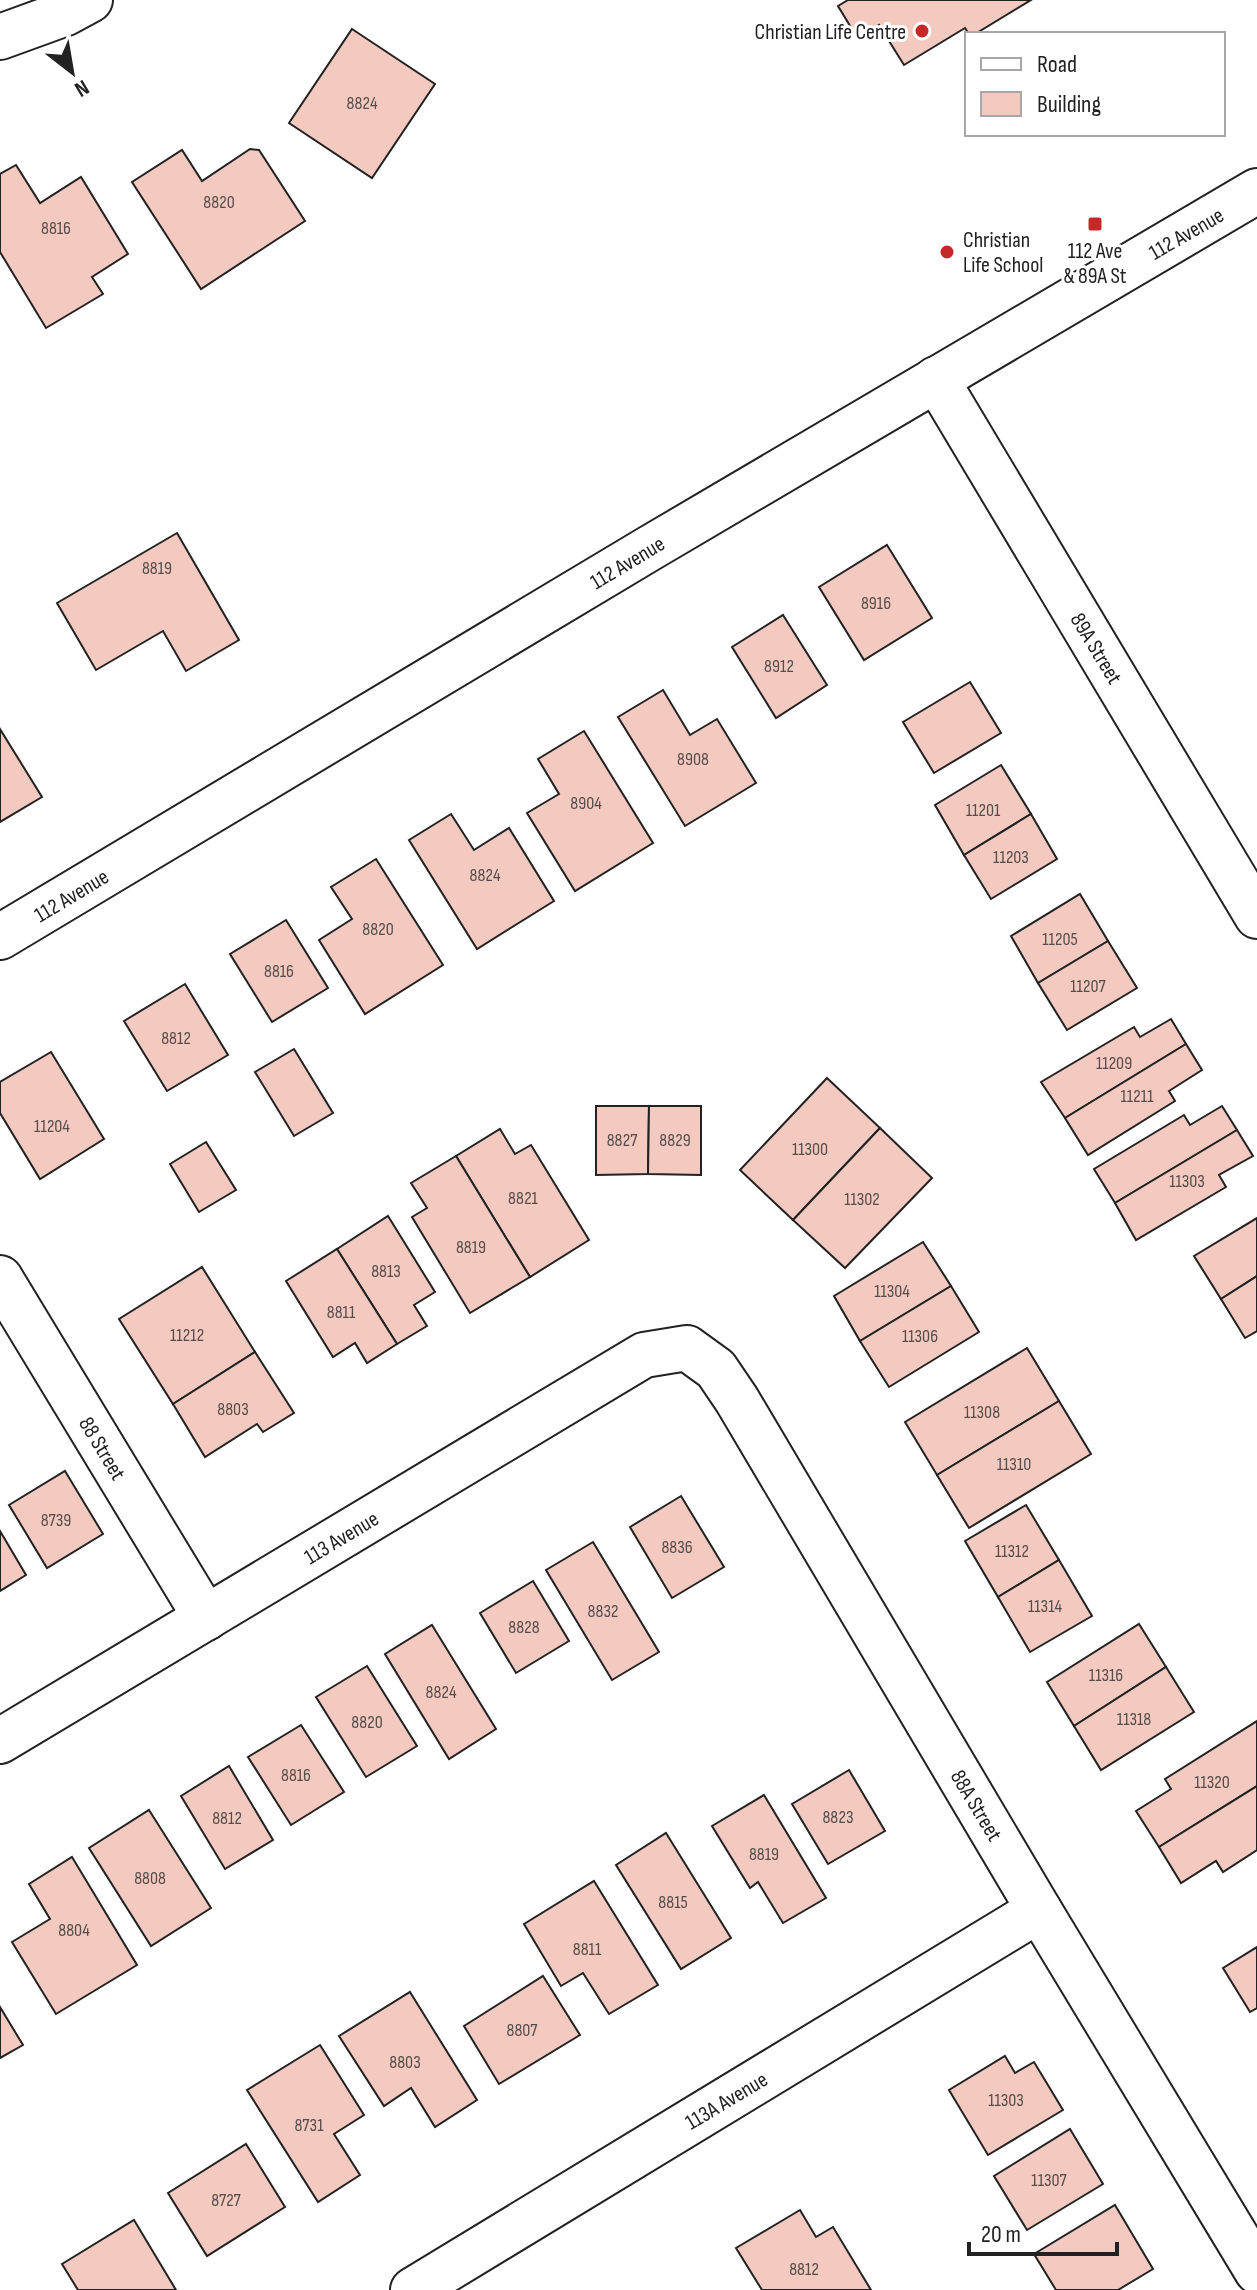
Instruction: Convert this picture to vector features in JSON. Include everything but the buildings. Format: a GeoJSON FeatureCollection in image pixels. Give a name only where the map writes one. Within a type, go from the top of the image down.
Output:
{"type":"FeatureCollection","features":[{"type":"Feature","properties":{"kind":"street"},"geometry":{"type":"LineString","coordinates":[[0,37],[66,13],[90,0]]}},
{"type":"Feature","properties":{"kind":"street","name":"112 Avenue"},"geometry":{"type":"LineString","coordinates":[[0,937],[650,548],[1257,191]]}},
{"type":"Feature","properties":{"kind":"street","name":"89A Street"},"geometry":{"type":"LineString","coordinates":[[936,379],[1257,916]]}},
{"type":"Feature","properties":{"kind":"street","name":"88 Street"},"geometry":{"type":"LineString","coordinates":[[0,1278],[206,1618]]}},
{"type":"Feature","properties":{"kind":"street","name":"113 Avenue"},"geometry":{"type":"LineString","coordinates":[[0,1741],[644,1355],[687,1348]]}},
{"type":"Feature","properties":{"kind":"street","name":"88A Street"},"geometry":{"type":"LineString","coordinates":[[687,1348],[716,1369],[737,1400],[1257,2271]]}},
{"type":"Feature","properties":{"kind":"street","name":"113A Avenue"},"geometry":{"type":"LineString","coordinates":[[413,2290],[1039,1910]]}},
{"type":"Feature","properties":{"kind":"place","name":"Christian Life Centre"},"geometry":{"type":"Point","coordinates":[922,31]}},
{"type":"Feature","properties":{"kind":"place","name":"112 Ave & 89A St"},"geometry":{"type":"Point","coordinates":[1095,224]}},
{"type":"Feature","properties":{"kind":"place","name":"Christian Life School"},"geometry":{"type":"Point","coordinates":[947,252]}}]}
